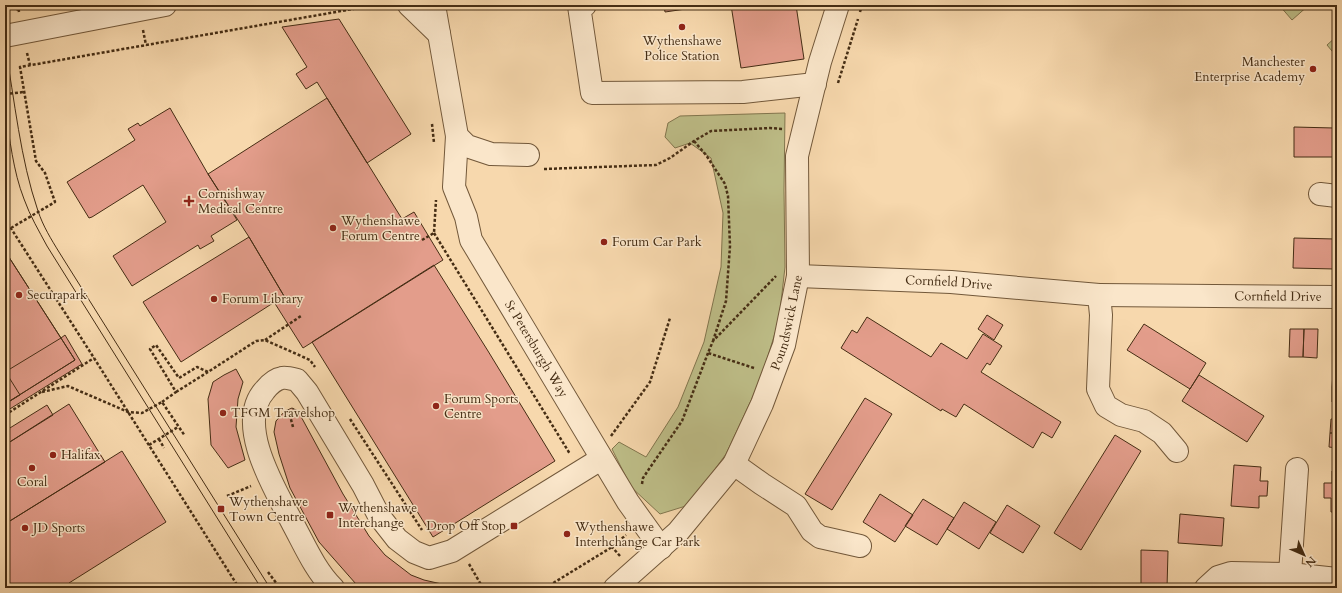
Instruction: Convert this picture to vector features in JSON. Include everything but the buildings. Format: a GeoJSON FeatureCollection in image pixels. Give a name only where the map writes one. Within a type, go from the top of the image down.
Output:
{"type":"FeatureCollection","features":[{"type":"Feature","properties":{"kind":"street"},"geometry":{"type":"LineString","coordinates":[[5,36],[165,5]]}},
{"type":"Feature","properties":{"kind":"street"},"geometry":{"type":"LineString","coordinates":[[409,5],[439,34]]}},
{"type":"Feature","properties":{"kind":"street","name":"St Petersburgh Way"},"geometry":{"type":"LineString","coordinates":[[434,5],[457,136],[454,187],[466,217],[470,240],[599,455],[627,510],[661,548]]}},
{"type":"Feature","properties":{"kind":"street"},"geometry":{"type":"LineString","coordinates":[[585,5],[579,6],[592,94],[743,92],[815,84]]}},
{"type":"Feature","properties":{"kind":"street","name":"Poundswick Lane"},"geometry":{"type":"LineString","coordinates":[[615,588],[678,532],[734,464],[762,404],[784,345],[797,271],[797,156],[820,62],[838,5]]}},
{"type":"Feature","properties":{"kind":"street"},"geometry":{"type":"LineString","coordinates":[[457,136],[467,146],[490,154],[535,162]]}},
{"type":"Feature","properties":{"kind":"street","name":"Cornfield Drive"},"geometry":{"type":"LineString","coordinates":[[797,271],[951,282],[1099,295],[1337,298]]}},
{"type":"Feature","properties":{"kind":"street"},"geometry":{"type":"LineString","coordinates":[[1099,295],[1101,315],[1098,389],[1106,406],[1121,415],[1144,421],[1162,433],[1177,450]]}},
{"type":"Feature","properties":{"kind":"street"},"geometry":{"type":"LineString","coordinates":[[333,588],[323,578],[267,474],[255,435],[254,410],[260,396],[270,384],[283,378],[297,380],[307,392],[363,485],[379,516],[397,539],[414,552],[429,558],[459,546],[599,455]]}},
{"type":"Feature","properties":{"kind":"street"},"geometry":{"type":"LineString","coordinates":[[734,464],[796,506],[812,531],[820,537],[860,546]]}},
{"type":"Feature","properties":{"kind":"street"},"geometry":{"type":"LineString","coordinates":[[1290,574],[1297,469]]}},
{"type":"Feature","properties":{"kind":"street"},"geometry":{"type":"LineString","coordinates":[[1206,588],[1218,577],[1231,573],[1290,574],[1337,579]]}},
{"type":"Feature","properties":{"kind":"path"},"geometry":{"type":"LineString","coordinates":[[7,5],[18,10],[25,5]]}},
{"type":"Feature","properties":{"kind":"path"},"geometry":{"type":"LineString","coordinates":[[11,228],[55,202],[45,173],[36,161],[20,67],[376,5]]}},
{"type":"Feature","properties":{"kind":"path"},"geometry":{"type":"LineString","coordinates":[[836,89],[862,5]]}},
{"type":"Feature","properties":{"kind":"path"},"geometry":{"type":"LineString","coordinates":[[5,94],[24,92]]}},
{"type":"Feature","properties":{"kind":"path"},"geometry":{"type":"LineString","coordinates":[[535,162],[656,165],[670,158],[711,131],[770,128],[803,131]]}},
{"type":"Feature","properties":{"kind":"path"},"geometry":{"type":"LineString","coordinates":[[642,485],[643,478],[649,468],[682,421],[713,341],[726,301],[730,246],[728,196],[725,184],[706,155],[694,141]]}},
{"type":"Feature","properties":{"kind":"path"},"geometry":{"type":"LineString","coordinates":[[436,197],[434,233],[572,456]]}},
{"type":"Feature","properties":{"kind":"path"},"geometry":{"type":"LineString","coordinates":[[5,220],[239,588]]}},
{"type":"Feature","properties":{"kind":"path"},"geometry":{"type":"LineString","coordinates":[[422,240],[434,233]]}},
{"type":"Feature","properties":{"kind":"path"},"geometry":{"type":"LineString","coordinates":[[713,341],[781,270],[797,271]]}},
{"type":"Feature","properties":{"kind":"path"},"geometry":{"type":"LineString","coordinates":[[42,392],[68,386],[128,412],[142,413],[162,402],[256,341],[265,340],[301,316]]}},
{"type":"Feature","properties":{"kind":"path"},"geometry":{"type":"LineString","coordinates":[[599,455],[650,382],[670,318]]}},
{"type":"Feature","properties":{"kind":"path"},"geometry":{"type":"LineString","coordinates":[[265,340],[310,360],[318,370]]}},
{"type":"Feature","properties":{"kind":"path"},"geometry":{"type":"LineString","coordinates":[[176,392],[150,349],[156,345],[179,378],[197,367],[208,372]]}},
{"type":"Feature","properties":{"kind":"path"},"geometry":{"type":"LineString","coordinates":[[708,353],[773,374]]}},
{"type":"Feature","properties":{"kind":"path"},"geometry":{"type":"LineString","coordinates":[[5,415],[94,358]]}},
{"type":"Feature","properties":{"kind":"path"},"geometry":{"type":"LineString","coordinates":[[162,402],[185,436]]}},
{"type":"Feature","properties":{"kind":"path"},"geometry":{"type":"LineString","coordinates":[[289,412],[293,427]]}},
{"type":"Feature","properties":{"kind":"path"},"geometry":{"type":"LineString","coordinates":[[346,413],[425,534]]}},
{"type":"Feature","properties":{"kind":"path"},"geometry":{"type":"LineString","coordinates":[[149,445],[178,427]]}},
{"type":"Feature","properties":{"kind":"path"},"geometry":{"type":"LineString","coordinates":[[159,440],[164,448]]}},
{"type":"Feature","properties":{"kind":"path"},"geometry":{"type":"LineString","coordinates":[[524,588],[550,585],[624,538],[627,510]]}},
{"type":"Feature","properties":{"kind":"path"},"geometry":{"type":"LineString","coordinates":[[459,546],[483,588]]}},
{"type":"Feature","properties":{"kind":"path"},"geometry":{"type":"LineString","coordinates":[[612,547],[634,571]]}},
{"type":"Feature","properties":{"kind":"path"},"geometry":{"type":"LineString","coordinates":[[268,572],[280,588]]}},
{"type":"Feature","properties":{"kind":"path"},"geometry":{"type":"LineString","coordinates":[[248,584],[250,588]]}},
{"type":"Feature","properties":{"kind":"green space"},"geometry":{"type":"Polygon","coordinates":[[[1279,5],[1309,5],[1292,20],[1279,5]]]}},
{"type":"Feature","properties":{"kind":"green space"},"geometry":{"type":"Polygon","coordinates":[[[1337,36],[1337,57],[1327,45],[1337,36]]]}},
{"type":"Feature","properties":{"kind":"green space"},"geometry":{"type":"Polygon","coordinates":[[[785,113],[785,267],[779,320],[761,379],[726,454],[689,505],[660,514],[631,487],[612,449],[619,442],[646,457],[678,407],[704,342],[721,267],[723,213],[711,158],[690,143],[675,148],[665,137],[668,123],[680,116],[785,113]]]}},
{"type":"Feature","properties":{"kind":"tram line"},"geometry":{"type":"LineString","coordinates":[[5,46],[22,150],[32,191],[45,227],[59,252],[270,588]]}},
{"type":"Feature","properties":{"kind":"tram line"},"geometry":{"type":"LineString","coordinates":[[5,109],[12,155],[20,188],[26,205],[47,246],[261,588]]}},
{"type":"Feature","properties":{"kind":"place","name":"Wythenshawe Police Station"},"geometry":{"type":"Point","coordinates":[682,27]}},
{"type":"Feature","properties":{"kind":"place","name":"Manchester Enterprise Academy"},"geometry":{"type":"Point","coordinates":[1313,69]}},
{"type":"Feature","properties":{"kind":"place","name":"Cornishway Medical Centre"},"geometry":{"type":"Point","coordinates":[189,201]}},
{"type":"Feature","properties":{"kind":"place","name":"Wythenshawe Forum Centre"},"geometry":{"type":"Point","coordinates":[333,228]}},
{"type":"Feature","properties":{"kind":"place","name":"Forum Car Park"},"geometry":{"type":"Point","coordinates":[604,242]}},
{"type":"Feature","properties":{"kind":"place","name":"Securapark"},"geometry":{"type":"Point","coordinates":[19,295]}},
{"type":"Feature","properties":{"kind":"place","name":"Forum Library"},"geometry":{"type":"Point","coordinates":[214,299]}},
{"type":"Feature","properties":{"kind":"place","name":"Forum Sports Centre"},"geometry":{"type":"Point","coordinates":[436,406]}},
{"type":"Feature","properties":{"kind":"place","name":"TFGM Travelshop"},"geometry":{"type":"Point","coordinates":[223,413]}},
{"type":"Feature","properties":{"kind":"place","name":"Halifax"},"geometry":{"type":"Point","coordinates":[53,455]}},
{"type":"Feature","properties":{"kind":"place","name":"Coral"},"geometry":{"type":"Point","coordinates":[32,468]}},
{"type":"Feature","properties":{"kind":"place","name":"Wythenshawe Town Centre"},"geometry":{"type":"Point","coordinates":[221,509]}},
{"type":"Feature","properties":{"kind":"place","name":"Wythenshawe Interchange"},"geometry":{"type":"Point","coordinates":[330,515]}},
{"type":"Feature","properties":{"kind":"place","name":"Drop Off Stop"},"geometry":{"type":"Point","coordinates":[514,526]}},
{"type":"Feature","properties":{"kind":"place","name":"JD Sports"},"geometry":{"type":"Point","coordinates":[25,528]}},
{"type":"Feature","properties":{"kind":"place","name":"Wythenshawe Interhchange Car Park"},"geometry":{"type":"Point","coordinates":[567,534]}}]}
